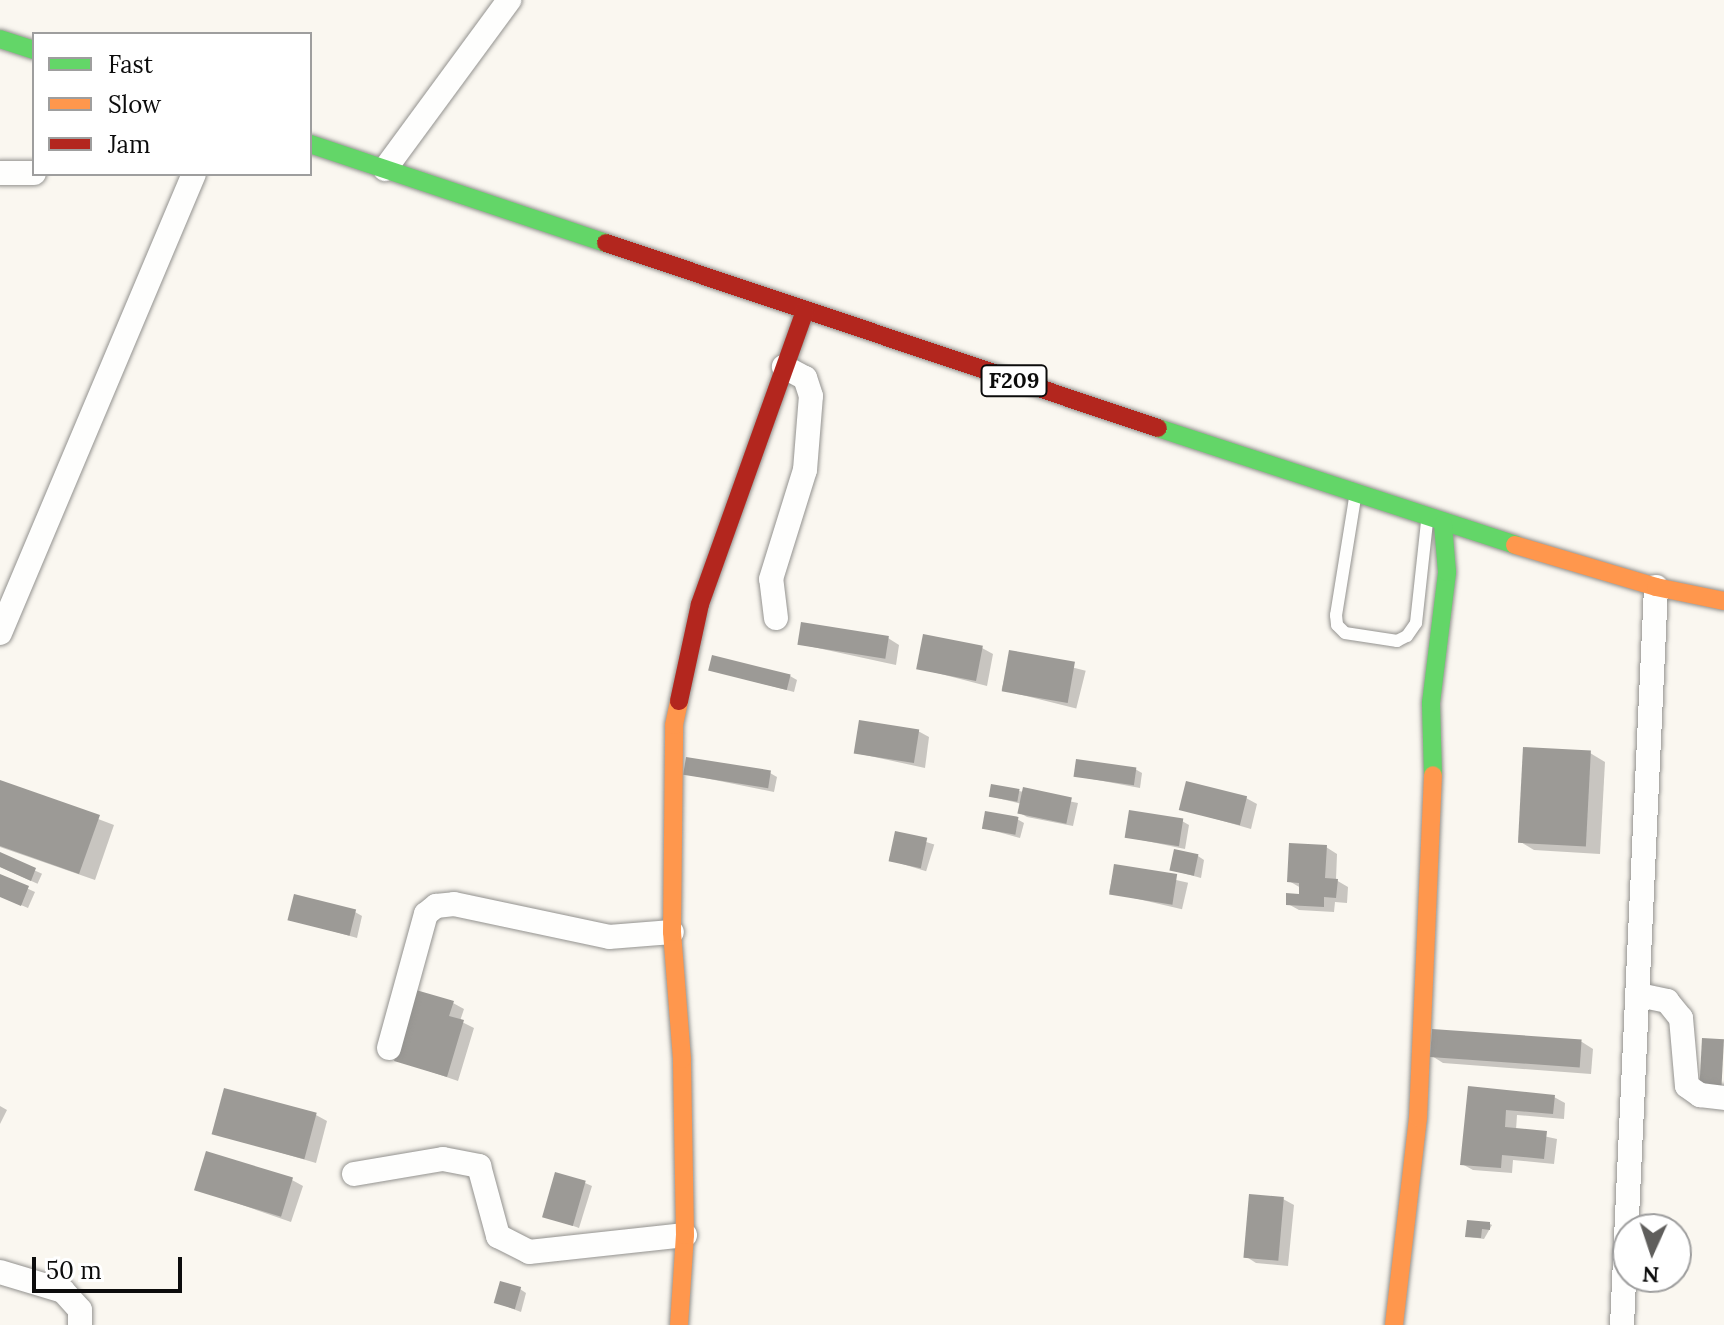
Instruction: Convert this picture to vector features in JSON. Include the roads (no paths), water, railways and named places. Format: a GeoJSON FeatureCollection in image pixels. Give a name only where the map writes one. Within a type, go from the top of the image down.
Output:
{"type":"FeatureCollection","features":[{"type":"Feature","properties":{"kind":"street"},"geometry":{"type":"LineString","coordinates":[[385,169],[509,0]]}},
{"type":"Feature","properties":{"kind":"street"},"geometry":{"type":"LineString","coordinates":[[0,39],[32,49]]}},
{"type":"Feature","properties":{"kind":"street","name":"F209"},"geometry":{"type":"LineString","coordinates":[[312,145],[1435,521],[1656,587],[1724,601]]}},
{"type":"Feature","properties":{"kind":"street"},"geometry":{"type":"LineString","coordinates":[[0,173],[32,173]]}},
{"type":"Feature","properties":{"kind":"street"},"geometry":{"type":"LineString","coordinates":[[0,633],[193,176]]}},
{"type":"Feature","properties":{"kind":"street"},"geometry":{"type":"LineString","coordinates":[[679,1325],[685,1235],[682,1059],[672,932],[674,725],[700,604],[805,311]]}},
{"type":"Feature","properties":{"kind":"street"},"geometry":{"type":"LineString","coordinates":[[776,618],[771,579],[805,470],[811,396],[805,378],[784,367]]}},
{"type":"Feature","properties":{"kind":"street"},"geometry":{"type":"LineString","coordinates":[[1394,1325],[1418,1118],[1433,774],[1431,703],[1447,572],[1435,521]]}},
{"type":"Feature","properties":{"kind":"street"},"geometry":{"type":"LineString","coordinates":[[1622,1325],[1656,587]]}},
{"type":"Feature","properties":{"kind":"street"},"geometry":{"type":"LineString","coordinates":[[389,1048],[426,914],[436,906],[454,904],[609,937],[672,932]]}},
{"type":"Feature","properties":{"kind":"street"},"geometry":{"type":"LineString","coordinates":[[1639,995],[1667,1001],[1681,1018],[1687,1086],[1700,1095],[1724,1098]]}},
{"type":"Feature","properties":{"kind":"street"},"geometry":{"type":"LineString","coordinates":[[354,1174],[443,1159],[479,1166],[498,1236],[529,1252],[685,1235]]}},
{"type":"Feature","properties":{"kind":"street"},"geometry":{"type":"LineString","coordinates":[[0,1272],[63,1291],[80,1310],[80,1325]]}},
{"type":"Feature","properties":{"kind":"lane"},"geometry":{"type":"LineString","coordinates":[[1356,495],[1336,615],[1337,625],[1345,633],[1397,641],[1407,636],[1416,623],[1435,521]]}}]}
